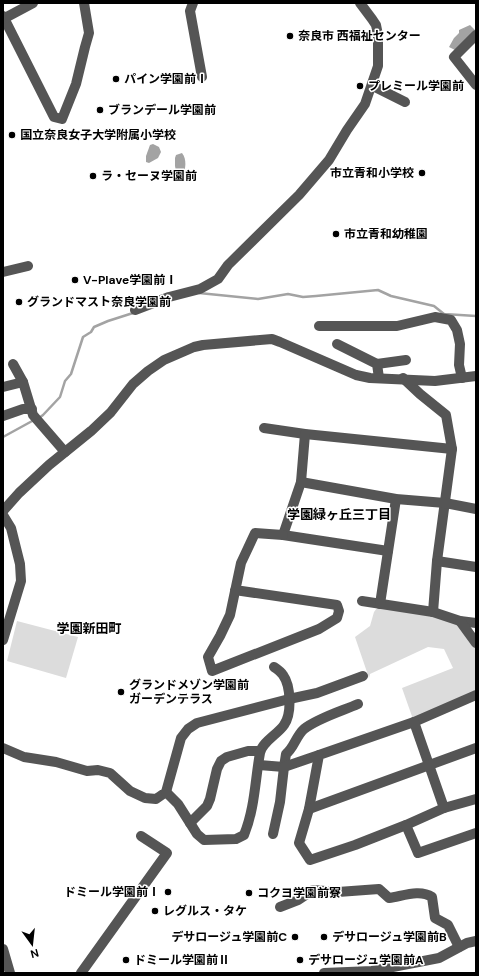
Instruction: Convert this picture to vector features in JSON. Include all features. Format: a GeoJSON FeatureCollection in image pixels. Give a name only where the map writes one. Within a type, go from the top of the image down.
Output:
{"type":"FeatureCollection","features":[{"type":"Feature","properties":{"kind":"street"},"geometry":{"type":"LineString","coordinates":[[34,3],[3,17],[54,117],[62,119],[76,84],[84,47],[89,33],[84,3]]}},
{"type":"Feature","properties":{"kind":"street"},"geometry":{"type":"LineString","coordinates":[[193,3],[190,11],[202,77]]}},
{"type":"Feature","properties":{"kind":"street"},"geometry":{"type":"LineString","coordinates":[[135,310],[169,297],[200,290],[218,279],[228,265],[294,200],[329,160],[365,104],[378,66],[378,35],[372,19],[360,3]]}},
{"type":"Feature","properties":{"kind":"street"},"geometry":{"type":"LineString","coordinates":[[476,36],[454,57],[476,85]]}},
{"type":"Feature","properties":{"kind":"street"},"geometry":{"type":"LineString","coordinates":[[372,86],[405,102]]}},
{"type":"Feature","properties":{"kind":"street"},"geometry":{"type":"LineString","coordinates":[[3,272],[28,266]]}},
{"type":"Feature","properties":{"kind":"street"},"geometry":{"type":"LineString","coordinates":[[319,326],[397,326],[435,317],[451,320],[457,330],[460,344],[459,365],[462,378]]}},
{"type":"Feature","properties":{"kind":"street"},"geometry":{"type":"LineString","coordinates":[[3,511],[20,493],[65,452],[91,431],[110,412],[133,384],[148,371],[164,360],[194,347],[272,339],[356,375],[379,378],[403,378],[435,381],[476,376]]}},
{"type":"Feature","properties":{"kind":"street"},"geometry":{"type":"LineString","coordinates":[[337,344],[377,364],[406,360]]}},
{"type":"Feature","properties":{"kind":"street"},"geometry":{"type":"LineString","coordinates":[[13,364],[23,382],[35,415],[65,452]]}},
{"type":"Feature","properties":{"kind":"street"},"geometry":{"type":"LineString","coordinates":[[377,364],[379,378]]}},
{"type":"Feature","properties":{"kind":"street"},"geometry":{"type":"LineString","coordinates":[[403,378],[446,415],[452,449],[437,560],[433,612]]}},
{"type":"Feature","properties":{"kind":"street"},"geometry":{"type":"LineString","coordinates":[[3,388],[23,382]]}},
{"type":"Feature","properties":{"kind":"street"},"geometry":{"type":"LineString","coordinates":[[3,416],[23,409],[35,415]]}},
{"type":"Feature","properties":{"kind":"street"},"geometry":{"type":"LineString","coordinates":[[264,428],[305,434],[452,449]]}},
{"type":"Feature","properties":{"kind":"street"},"geometry":{"type":"LineString","coordinates":[[283,535],[301,482],[305,434]]}},
{"type":"Feature","properties":{"kind":"street"},"geometry":{"type":"LineString","coordinates":[[301,482],[396,499],[444,503],[476,509]]}},
{"type":"Feature","properties":{"kind":"street"},"geometry":{"type":"LineString","coordinates":[[380,604],[396,499]]}},
{"type":"Feature","properties":{"kind":"street"},"geometry":{"type":"LineString","coordinates":[[3,515],[11,528],[20,564],[20,581],[3,640]]}},
{"type":"Feature","properties":{"kind":"street"},"geometry":{"type":"LineString","coordinates":[[235,590],[337,605],[339,611],[337,618],[319,630],[212,671],[208,657],[230,615],[235,590],[241,563],[255,533],[283,535],[388,551]]}},
{"type":"Feature","properties":{"kind":"street"},"geometry":{"type":"LineString","coordinates":[[437,560],[476,567]]}},
{"type":"Feature","properties":{"kind":"street"},"geometry":{"type":"LineString","coordinates":[[362,601],[433,612],[460,621],[476,623]]}},
{"type":"Feature","properties":{"kind":"street"},"geometry":{"type":"LineString","coordinates":[[460,621],[476,643]]}},
{"type":"Feature","properties":{"kind":"street"},"geometry":{"type":"LineString","coordinates":[[166,792],[178,804],[197,834],[204,840],[236,839],[244,835],[253,803],[260,751],[272,736],[284,725],[289,715],[287,685],[283,675],[274,666]]}},
{"type":"Feature","properties":{"kind":"street"},"geometry":{"type":"LineString","coordinates":[[3,748],[24,757],[56,762],[86,771],[98,770],[110,773],[130,791],[145,798],[156,799],[166,792],[181,738],[188,729],[197,723],[317,693],[363,676]]}},
{"type":"Feature","properties":{"kind":"street"},"geometry":{"type":"LineString","coordinates":[[259,765],[284,767],[319,756],[414,722],[476,695]]}},
{"type":"Feature","properties":{"kind":"street"},"geometry":{"type":"LineString","coordinates":[[273,834],[280,802],[286,754],[303,730],[358,704]]}},
{"type":"Feature","properties":{"kind":"street"},"geometry":{"type":"LineString","coordinates":[[414,722],[444,808]]}},
{"type":"Feature","properties":{"kind":"street"},"geometry":{"type":"LineString","coordinates":[[309,809],[476,748]]}},
{"type":"Feature","properties":{"kind":"street"},"geometry":{"type":"LineString","coordinates":[[190,823],[207,806],[217,769],[221,761],[228,757],[248,751],[260,751]]}},
{"type":"Feature","properties":{"kind":"street"},"geometry":{"type":"LineString","coordinates":[[319,756],[309,809],[299,842],[310,860],[355,845],[444,808],[476,799]]}},
{"type":"Feature","properties":{"kind":"street"},"geometry":{"type":"LineString","coordinates":[[406,825],[418,854],[476,833]]}},
{"type":"Feature","properties":{"kind":"street"},"geometry":{"type":"LineString","coordinates":[[81,973],[167,853],[141,836]]}},
{"type":"Feature","properties":{"kind":"street"},"geometry":{"type":"LineString","coordinates":[[280,907],[298,900],[313,890],[338,892],[379,889],[389,898],[426,892],[432,897],[435,918],[448,925],[459,947]]}},
{"type":"Feature","properties":{"kind":"street"},"geometry":{"type":"LineString","coordinates":[[324,973],[372,971],[439,958],[466,943],[476,941]]}},
{"type":"Feature","properties":{"kind":"street"},"geometry":{"type":"LineString","coordinates":[[3,949],[10,973]]}},
{"type":"Feature","properties":{"kind":"shaded area"},"geometry":{"type":"Polygon","coordinates":[[[470,25],[475,30],[455,50],[449,47],[459,33],[459,30],[470,25]]]}},
{"type":"Feature","properties":{"kind":"shaded area"},"geometry":{"type":"Polygon","coordinates":[[[153,144],[159,147],[161,152],[158,158],[149,163],[146,162],[146,156],[150,145],[153,144]]]}},
{"type":"Feature","properties":{"kind":"shaded area"},"geometry":{"type":"Polygon","coordinates":[[[182,153],[185,158],[185,168],[182,176],[177,177],[175,158],[176,155],[182,153]]]}},
{"type":"Feature","properties":{"kind":"shaded area"},"geometry":{"type":"Polygon","coordinates":[[[380,604],[460,621],[476,643],[476,695],[414,722],[402,688],[453,668],[444,649],[428,647],[370,674],[369,678],[355,637],[370,626],[374,612],[380,604]]]}},
{"type":"Feature","properties":{"kind":"shaded area"},"geometry":{"type":"Polygon","coordinates":[[[17,621],[78,637],[66,678],[7,661],[17,621]]]}},
{"type":"Feature","properties":{"kind":"waterway"},"geometry":{"type":"LineString","coordinates":[[199,293],[258,299],[288,294],[303,297],[378,290],[391,296],[434,306],[444,314],[476,316]]}},
{"type":"Feature","properties":{"kind":"waterway"},"geometry":{"type":"LineString","coordinates":[[39,418],[60,397],[65,381],[71,374],[83,337],[91,332],[94,327],[133,313]]}},
{"type":"Feature","properties":{"kind":"waterway"},"geometry":{"type":"LineString","coordinates":[[3,437],[34,420]]}},
{"type":"Feature","properties":{"kind":"place","name":"奈良市 西福祉センター"},"geometry":{"type":"Point","coordinates":[290,36]}},
{"type":"Feature","properties":{"kind":"place","name":"パイン学園前Ⅰ"},"geometry":{"type":"Point","coordinates":[116,79]}},
{"type":"Feature","properties":{"kind":"place","name":"プレミール学園前"},"geometry":{"type":"Point","coordinates":[360,86]}},
{"type":"Feature","properties":{"kind":"place","name":"ブランデール学園前"},"geometry":{"type":"Point","coordinates":[100,110]}},
{"type":"Feature","properties":{"kind":"place","name":"国立奈良女子大学附属小学校"},"geometry":{"type":"Point","coordinates":[12,135]}},
{"type":"Feature","properties":{"kind":"place","name":"市立青和小学校"},"geometry":{"type":"Point","coordinates":[422,173]}},
{"type":"Feature","properties":{"kind":"place","name":"ラ・セーヌ学園前"},"geometry":{"type":"Point","coordinates":[93,176]}},
{"type":"Feature","properties":{"kind":"place","name":"市立青和幼稚園"},"geometry":{"type":"Point","coordinates":[336,234]}},
{"type":"Feature","properties":{"kind":"place","name":"V-Plave学園前Ⅰ"},"geometry":{"type":"Point","coordinates":[75,280]}},
{"type":"Feature","properties":{"kind":"place","name":"グランドマスト奈良学園前"},"geometry":{"type":"Point","coordinates":[19,302]}},
{"type":"Feature","properties":{"kind":"place","name":"グランドメゾン学園前 ガーデンテラス"},"geometry":{"type":"Point","coordinates":[121,692]}},
{"type":"Feature","properties":{"kind":"place","name":"ドミール学園前Ⅰ"},"geometry":{"type":"Point","coordinates":[168,892]}},
{"type":"Feature","properties":{"kind":"place","name":"コクヨ学園前寮"},"geometry":{"type":"Point","coordinates":[249,893]}},
{"type":"Feature","properties":{"kind":"place","name":"レグルス・タケ"},"geometry":{"type":"Point","coordinates":[155,911]}},
{"type":"Feature","properties":{"kind":"place","name":"デサロージュ学園前C"},"geometry":{"type":"Point","coordinates":[295,937]}},
{"type":"Feature","properties":{"kind":"place","name":"デサロージュ学園前B"},"geometry":{"type":"Point","coordinates":[324,937]}},
{"type":"Feature","properties":{"kind":"place","name":"ドミール学園前Ⅱ"},"geometry":{"type":"Point","coordinates":[126,960]}},
{"type":"Feature","properties":{"kind":"place","name":"デサロージュ学園前A"},"geometry":{"type":"Point","coordinates":[300,960]}},
{"type":"Feature","properties":{"kind":"district","name":"学園緑ヶ丘三丁目"},"geometry":{"type":"Point","coordinates":[339,514]}},
{"type":"Feature","properties":{"kind":"district","name":"学園新田町"},"geometry":{"type":"Point","coordinates":[89,628]}}]}
